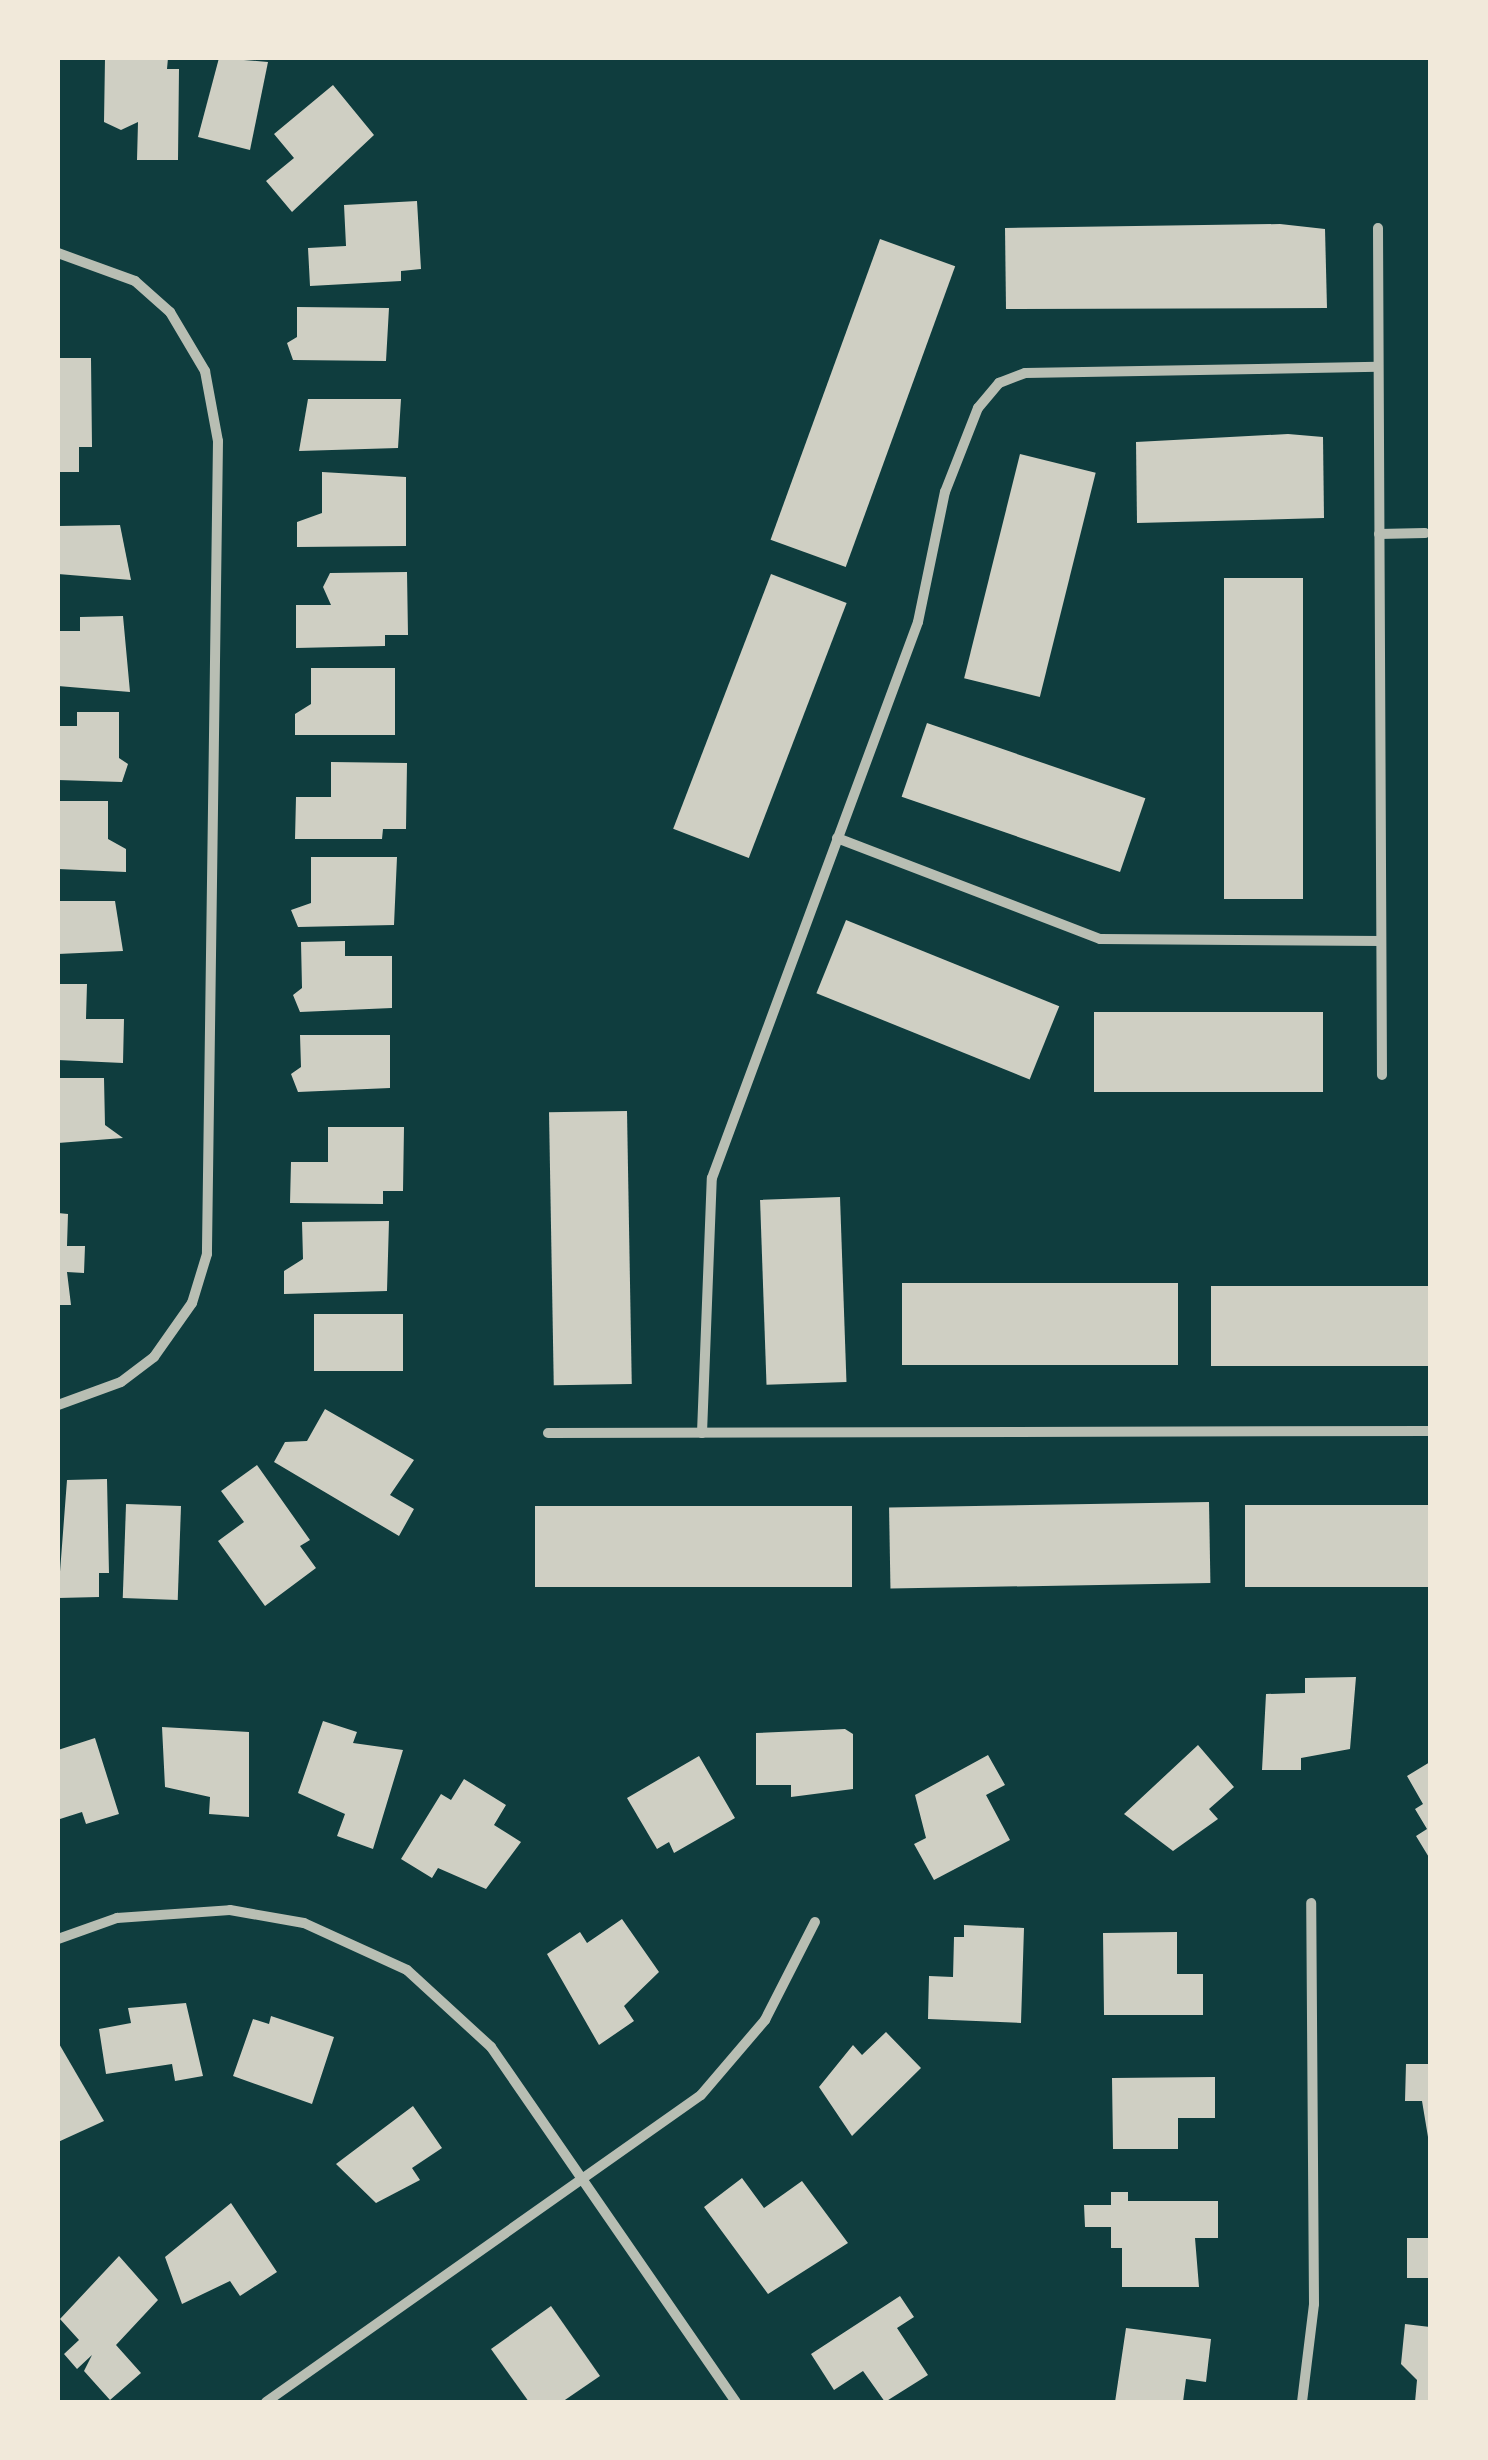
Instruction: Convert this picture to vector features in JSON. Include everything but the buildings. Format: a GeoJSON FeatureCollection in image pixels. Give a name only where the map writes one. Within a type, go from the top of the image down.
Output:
{"type":"FeatureCollection","features":[{"type":"Feature","properties":{"kind":"street"},"geometry":{"type":"LineString","coordinates":[[1378,228],[1382,1075]]}},
{"type":"Feature","properties":{"kind":"street"},"geometry":{"type":"LineString","coordinates":[[58,253],[135,281],[170,312],[194,346],[216,414],[206,1254],[192,1303],[154,1357],[121,1382],[58,1405]]}},
{"type":"Feature","properties":{"kind":"street"},"geometry":{"type":"LineString","coordinates":[[702,1433],[712,1178],[923,608],[945,492],[978,408],[998,383],[1042,371],[1378,366]]}},
{"type":"Feature","properties":{"kind":"street"},"geometry":{"type":"LineString","coordinates":[[1380,534],[1428,532]]}},
{"type":"Feature","properties":{"kind":"street"},"geometry":{"type":"LineString","coordinates":[[837,838],[1100,939],[1381,941]]}},
{"type":"Feature","properties":{"kind":"street"},"geometry":{"type":"LineString","coordinates":[[548,1433],[1430,1430]]}},
{"type":"Feature","properties":{"kind":"street"},"geometry":{"type":"LineString","coordinates":[[1302,2402],[1314,2304],[1311,1903]]}},
{"type":"Feature","properties":{"kind":"street"},"geometry":{"type":"LineString","coordinates":[[58,1939],[174,1909],[230,1910],[341,1936],[407,1970],[466,2019],[584,2180],[736,2402]]}},
{"type":"Feature","properties":{"kind":"street"},"geometry":{"type":"LineString","coordinates":[[266,2402],[584,2180],[729,2066],[786,1986],[815,1922]]}}]}
